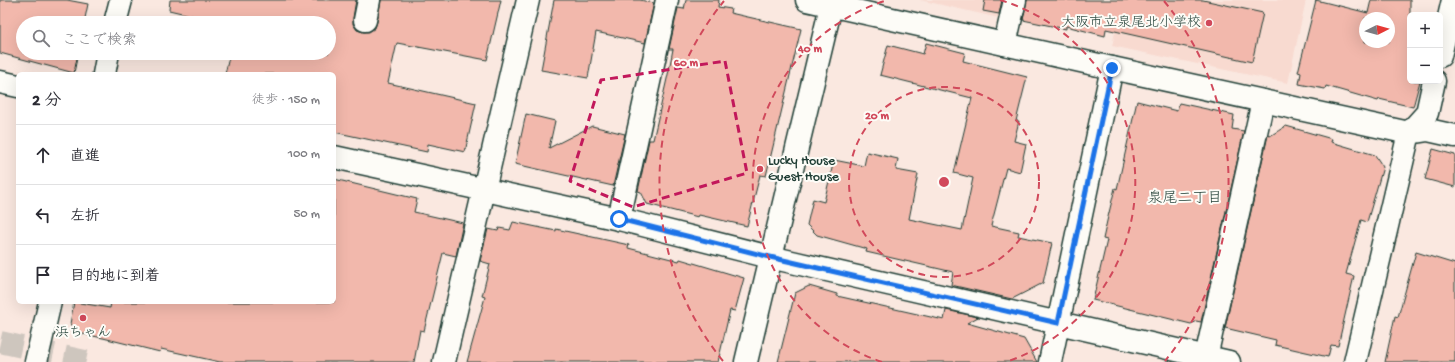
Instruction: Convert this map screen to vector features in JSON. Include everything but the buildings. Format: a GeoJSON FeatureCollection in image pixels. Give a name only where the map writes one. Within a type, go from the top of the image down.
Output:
{"type":"FeatureCollection","features":[{"type":"Feature","properties":{"kind":"street"},"geometry":{"type":"LineString","coordinates":[[117,16],[121,0]]}},
{"type":"Feature","properties":{"kind":"street"},"geometry":{"type":"LineString","coordinates":[[444,362],[528,0]]}},
{"type":"Feature","properties":{"kind":"street"},"geometry":{"type":"LineString","coordinates":[[619,219],[667,0]]}},
{"type":"Feature","properties":{"kind":"street"},"geometry":{"type":"LineString","coordinates":[[807,0],[1409,133],[1428,130],[1455,136]]}},
{"type":"Feature","properties":{"kind":"street"},"geometry":{"type":"LineString","coordinates":[[1005,44],[1015,0]]}},
{"type":"Feature","properties":{"kind":"street"},"geometry":{"type":"LineString","coordinates":[[1442,48],[1453,0]]}},
{"type":"Feature","properties":{"kind":"street"},"geometry":{"type":"LineString","coordinates":[[746,362],[831,6]]}},
{"type":"Feature","properties":{"kind":"street"},"geometry":{"type":"LineString","coordinates":[[104,72],[107,60]]}},
{"type":"Feature","properties":{"kind":"street"},"geometry":{"type":"LineString","coordinates":[[1050,362],[1112,68]]}},
{"type":"Feature","properties":{"kind":"street"},"geometry":{"type":"LineString","coordinates":[[0,82],[16,86]]}},
{"type":"Feature","properties":{"kind":"street"},"geometry":{"type":"LineString","coordinates":[[1355,362],[1409,133],[1427,113],[1433,84]]}},
{"type":"Feature","properties":{"kind":"street"},"geometry":{"type":"LineString","coordinates":[[1206,357],[1263,101]]}},
{"type":"Feature","properties":{"kind":"street"},"geometry":{"type":"LineString","coordinates":[[336,157],[619,219],[770,257],[1229,362]]}},
{"type":"Feature","properties":{"kind":"street"},"geometry":{"type":"LineString","coordinates":[[36,362],[50,304]]}},
{"type":"Feature","properties":{"kind":"highlighted area"},"geometry":{"type":"Polygon","coordinates":[[[725,61],[747,173],[633,207],[570,181],[601,80],[725,61]]]}},
{"type":"Feature","properties":{"kind":"shaded area"},"geometry":{"type":"Polygon","coordinates":[[[920,0],[1003,0],[999,18],[920,0]]]}},
{"type":"Feature","properties":{"kind":"shaded area","name":"大阪市立泉尾北小学校"},"geometry":{"type":"Polygon","coordinates":[[[1122,0],[1306,0],[1288,83],[1112,46],[1122,0]]]}},
{"type":"Feature","properties":{"kind":"tunnel"},"geometry":{"type":"LineString","coordinates":[[0,342],[89,362]]}},
{"type":"Feature","properties":{"kind":"place","name":"大阪市立泉尾北小学校"},"geometry":{"type":"Point","coordinates":[1209,23]}},
{"type":"Feature","properties":{"kind":"place","name":"Lucky House Guest House"},"geometry":{"type":"Point","coordinates":[760,169]}},
{"type":"Feature","properties":{"kind":"place","name":"浜ちゃん"},"geometry":{"type":"Point","coordinates":[83,318]}},
{"type":"Feature","properties":{"kind":"district","name":"泉尾二丁目"},"geometry":{"type":"Point","coordinates":[1185,199]}},
{"type":"Feature","properties":{"kind":"route"},"geometry":{"type":"LineString","coordinates":[[619,219],[770,257],[1058,323],[1112,68]]}}]}
